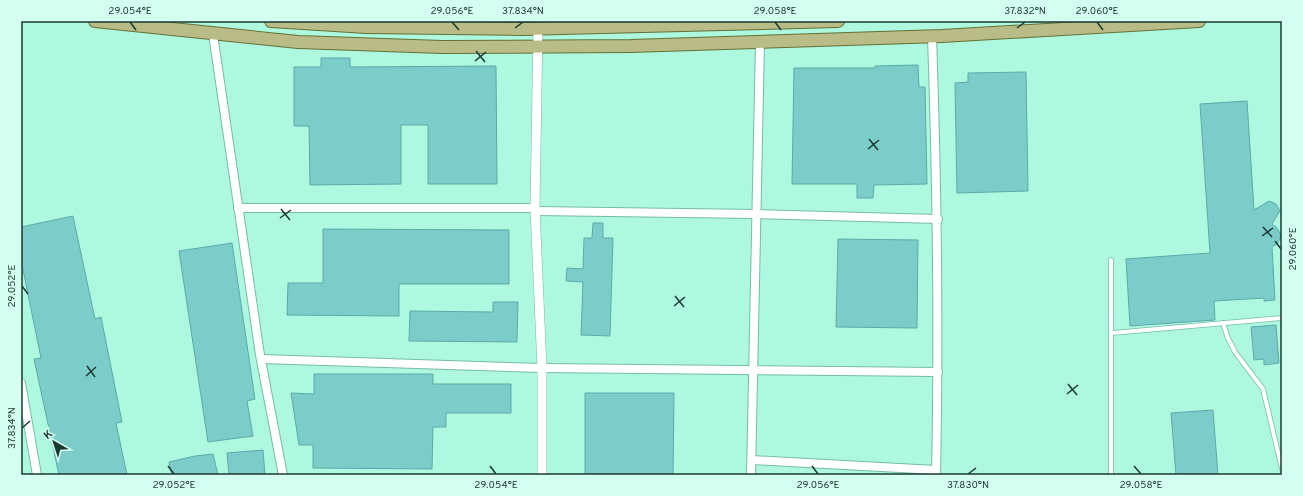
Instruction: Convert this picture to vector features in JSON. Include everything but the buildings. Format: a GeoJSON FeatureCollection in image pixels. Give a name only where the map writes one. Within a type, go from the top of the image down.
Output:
{"type":"FeatureCollection","features":[{"type":"Feature","properties":{"kind":"main road"},"geometry":{"type":"LineString","coordinates":[[95,21],[298,42],[442,47],[631,46],[760,42],[932,36],[1199,21]]}},
{"type":"Feature","properties":{"kind":"main road"},"geometry":{"type":"LineString","coordinates":[[271,21],[366,27],[838,21]]}},
{"type":"Feature","properties":{"kind":"street"},"geometry":{"type":"LineString","coordinates":[[538,25],[535,210],[542,368],[542,475]]}},
{"type":"Feature","properties":{"kind":"street"},"geometry":{"type":"LineString","coordinates":[[212,34],[261,359],[283,475]]}},
{"type":"Feature","properties":{"kind":"street"},"geometry":{"type":"LineString","coordinates":[[752,460],[936,472],[938,372],[938,219],[932,36]]}},
{"type":"Feature","properties":{"kind":"street"},"geometry":{"type":"LineString","coordinates":[[751,475],[760,42]]}},
{"type":"Feature","properties":{"kind":"street"},"geometry":{"type":"LineString","coordinates":[[238,208],[535,210],[938,219]]}},
{"type":"Feature","properties":{"kind":"street"},"geometry":{"type":"LineString","coordinates":[[261,359],[542,368],[938,372]]}},
{"type":"Feature","properties":{"kind":"street"},"geometry":{"type":"LineString","coordinates":[[21,383],[37,475]]}},
{"type":"Feature","properties":{"kind":"lane"},"geometry":{"type":"LineString","coordinates":[[1111,260],[1111,475]]}},
{"type":"Feature","properties":{"kind":"lane"},"geometry":{"type":"LineString","coordinates":[[1112,333],[1282,318]]}},
{"type":"Feature","properties":{"kind":"lane"},"geometry":{"type":"LineString","coordinates":[[1223,323],[1227,336],[1235,352],[1263,389],[1282,469]]}}]}
